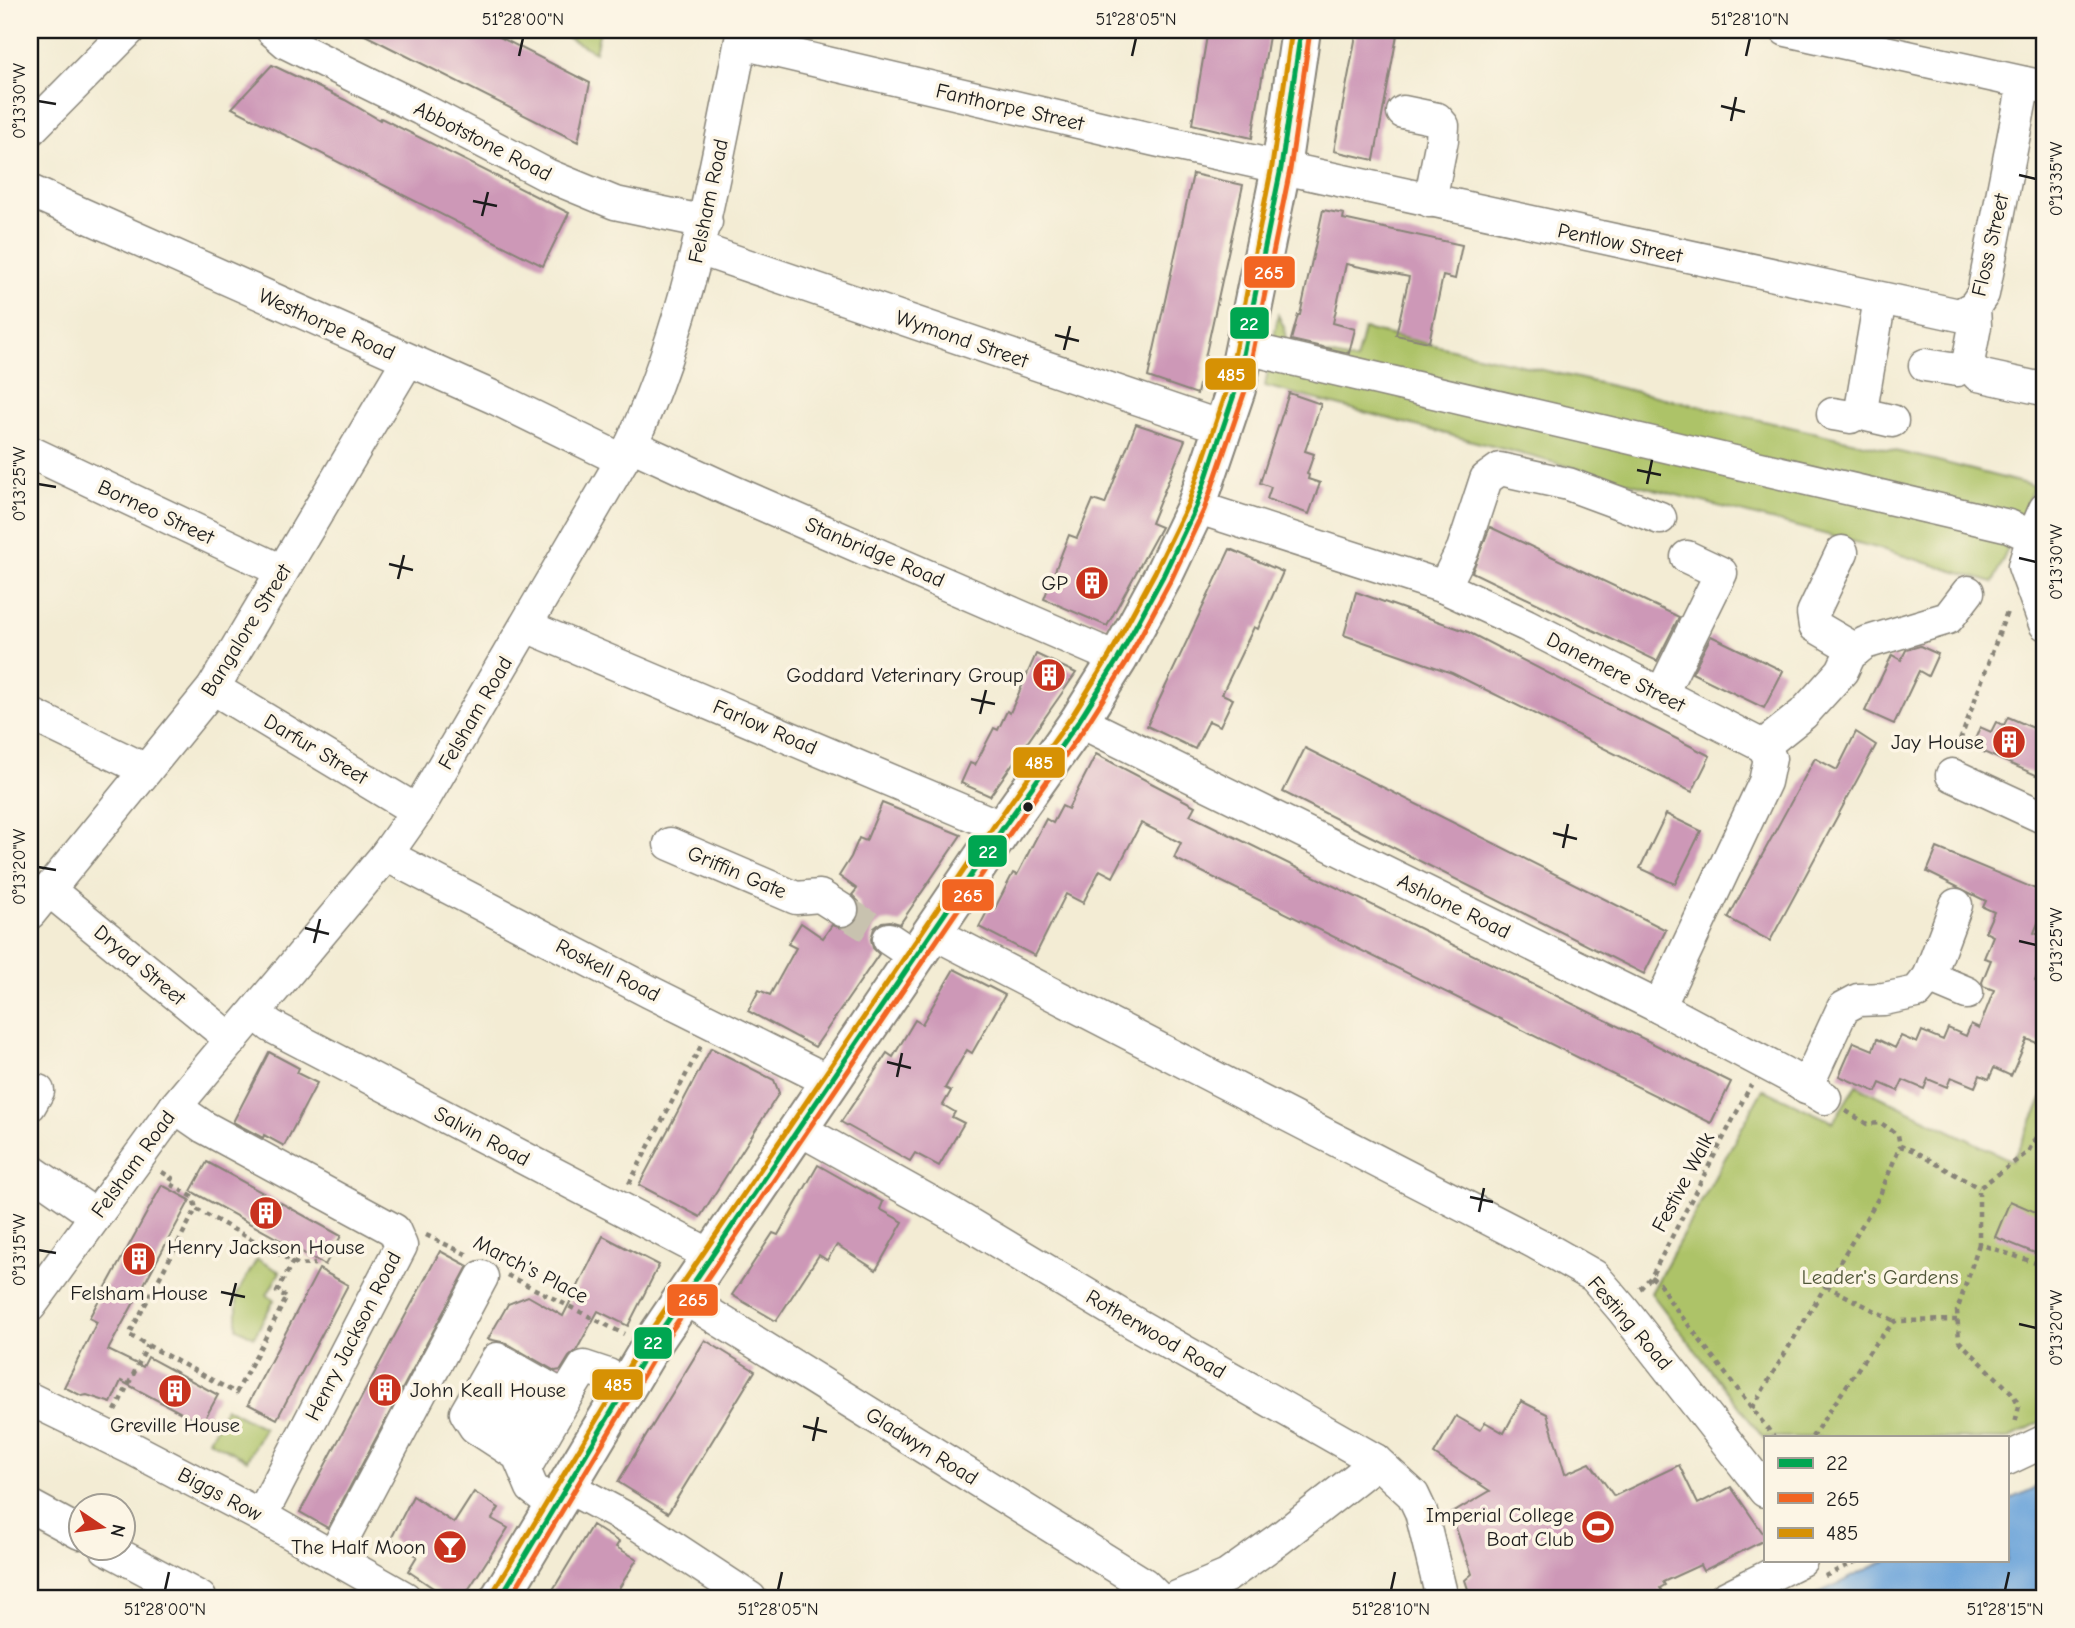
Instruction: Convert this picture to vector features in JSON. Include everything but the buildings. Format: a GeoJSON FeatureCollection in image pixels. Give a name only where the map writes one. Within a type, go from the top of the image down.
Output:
{"type":"FeatureCollection","features":[{"type":"Feature","properties":{"kind":"main road"},"geometry":{"type":"LineString","coordinates":[[500,1598],[560,1496],[684,1298],[831,1083],[912,943],[1003,828],[1079,721],[1118,659],[1164,576],[1196,507],[1224,428],[1245,348],[1281,168],[1301,30]]}},
{"type":"Feature","properties":{"kind":"street"},"geometry":{"type":"LineString","coordinates":[[30,130],[129,30]]}},
{"type":"Feature","properties":{"kind":"street","name":"Abbotstone Road"},"geometry":{"type":"LineString","coordinates":[[272,30],[287,44],[421,109],[547,175],[702,236]]}},
{"type":"Feature","properties":{"kind":"street"},"geometry":{"type":"LineString","coordinates":[[1786,30],[2035,85]]}},
{"type":"Feature","properties":{"kind":"street","name":"Felsham Road"},"geometry":{"type":"LineString","coordinates":[[30,1306],[175,1107],[386,855],[417,811],[627,452],[647,411],[670,346],[702,236],[742,37]]}},
{"type":"Feature","properties":{"kind":"street","name":"Fanthorpe Street"},"geometry":{"type":"LineString","coordinates":[[742,37],[1281,168]]}},
{"type":"Feature","properties":{"kind":"street","name":"Floss Street"},"geometry":{"type":"LineString","coordinates":[[1968,363],[1975,326],[1967,311],[1983,294],[2035,85]]}},
{"type":"Feature","properties":{"kind":"street"},"geometry":{"type":"LineString","coordinates":[[1403,112],[1437,119],[1443,125],[1430,201]]}},
{"type":"Feature","properties":{"kind":"street","name":"Pentlow Street"},"geometry":{"type":"LineString","coordinates":[[1281,168],[1880,299],[1967,311]]}},
{"type":"Feature","properties":{"kind":"street","name":"Westhorpe Road"},"geometry":{"type":"LineString","coordinates":[[30,191],[408,360],[627,452]]}},
{"type":"Feature","properties":{"kind":"street","name":"Wymond Street"},"geometry":{"type":"LineString","coordinates":[[702,236],[1224,428]]}},
{"type":"Feature","properties":{"kind":"street"},"geometry":{"type":"LineString","coordinates":[[1880,299],[1847,412],[1892,421]]}},
{"type":"Feature","properties":{"kind":"street"},"geometry":{"type":"LineString","coordinates":[[1245,348],[2009,526],[2034,537],[2045,624]]}},
{"type":"Feature","properties":{"kind":"street","name":"Bangalore Street"},"geometry":{"type":"LineString","coordinates":[[40,901],[213,688],[408,360]]}},
{"type":"Feature","properties":{"kind":"street"},"geometry":{"type":"LineString","coordinates":[[1925,365],[1957,370],[1968,363],[1978,375],[2043,389]]}},
{"type":"Feature","properties":{"kind":"street","name":"Borneo Street"},"geometry":{"type":"LineString","coordinates":[[30,452],[282,571]]}},
{"type":"Feature","properties":{"kind":"street","name":"Stanbridge Road"},"geometry":{"type":"LineString","coordinates":[[627,452],[729,490],[1118,659]]}},
{"type":"Feature","properties":{"kind":"street"},"geometry":{"type":"LineString","coordinates":[[1444,587],[1463,549],[1486,479],[1500,469],[1568,484],[1660,518]]}},
{"type":"Feature","properties":{"kind":"street","name":"Danemere Street"},"geometry":{"type":"LineString","coordinates":[[1196,507],[1444,587],[1525,625],[1763,746]]}},
{"type":"Feature","properties":{"kind":"street"},"geometry":{"type":"LineString","coordinates":[[1842,552],[1813,613],[1815,626],[1856,650]]}},
{"type":"Feature","properties":{"kind":"street"},"geometry":{"type":"LineString","coordinates":[[1661,695],[1721,573],[1687,556]]}},
{"type":"Feature","properties":{"kind":"street"},"geometry":{"type":"LineString","coordinates":[[1658,1007],[1765,782],[1770,758],[1763,746],[1804,714],[1842,671],[1850,654],[1865,643],[1948,618],[1968,592]]}},
{"type":"Feature","properties":{"kind":"street","name":"Farlow Road"},"geometry":{"type":"LineString","coordinates":[[526,626],[1003,828]]}},
{"type":"Feature","properties":{"kind":"street","name":"Darfur Street"},"geometry":{"type":"LineString","coordinates":[[213,688],[417,811]]}},
{"type":"Feature","properties":{"kind":"street"},"geometry":{"type":"LineString","coordinates":[[30,714],[146,770]]}},
{"type":"Feature","properties":{"kind":"street","name":"Ashlone Road"},"geometry":{"type":"LineString","coordinates":[[1079,721],[1658,1007],[1787,1074],[1816,1093]]}},
{"type":"Feature","properties":{"kind":"street"},"geometry":{"type":"LineString","coordinates":[[1952,775],[2045,818]]}},
{"type":"Feature","properties":{"kind":"street","name":"Griffin Gate"},"geometry":{"type":"LineString","coordinates":[[670,844],[796,898],[820,897],[842,910]]}},
{"type":"Feature","properties":{"kind":"street","name":"Roskell Road"},"geometry":{"type":"LineString","coordinates":[[386,855],[831,1083]]}},
{"type":"Feature","properties":{"kind":"street","name":"Dryad Street"},"geometry":{"type":"LineString","coordinates":[[40,901],[232,1040]]}},
{"type":"Feature","properties":{"kind":"street"},"geometry":{"type":"LineString","coordinates":[[1816,1093],[1843,1008],[1858,1000],[1884,999],[1917,992],[1929,978],[1956,905]]}},
{"type":"Feature","properties":{"kind":"street","name":"Festing Road"},"geometry":{"type":"LineString","coordinates":[[912,943],[1536,1243],[1594,1276],[1764,1489]]}},
{"type":"Feature","properties":{"kind":"street"},"geometry":{"type":"LineString","coordinates":[[1929,978],[1967,993]]}},
{"type":"Feature","properties":{"kind":"street","name":"Salvin Road"},"geometry":{"type":"LineString","coordinates":[[255,1013],[271,1026],[712,1256]]}},
{"type":"Feature","properties":{"kind":"street","name":"Henry Jackson Road"},"geometry":{"type":"LineString","coordinates":[[175,1107],[204,1127],[394,1230],[401,1247],[261,1516]]}},
{"type":"Feature","properties":{"kind":"street","name":"Rotherwood Road"},"geometry":{"type":"LineString","coordinates":[[799,1129],[941,1208],[1134,1323],[1375,1460],[1413,1495],[1422,1512],[1442,1598]]}},
{"type":"Feature","properties":{"kind":"street"},"geometry":{"type":"LineString","coordinates":[[30,1170],[95,1215]]}},
{"type":"Feature","properties":{"kind":"street"},"geometry":{"type":"LineString","coordinates":[[333,1557],[488,1270]]}},
{"type":"Feature","properties":{"kind":"street","name":"Gladwyn Road"},"geometry":{"type":"LineString","coordinates":[[684,1298],[1144,1584],[1158,1598]]}},
{"type":"Feature","properties":{"kind":"street"},"geometry":{"type":"LineString","coordinates":[[628,1386],[608,1375],[584,1367],[543,1381],[497,1359],[466,1413],[475,1427],[521,1461],[532,1488],[639,1525],[750,1598]]}},
{"type":"Feature","properties":{"kind":"street"},"geometry":{"type":"LineString","coordinates":[[521,1461],[543,1381]]}},
{"type":"Feature","properties":{"kind":"street","name":"Biggs Row"},"geometry":{"type":"LineString","coordinates":[[30,1399],[261,1516],[405,1598]]}},
{"type":"Feature","properties":{"kind":"street"},"geometry":{"type":"LineString","coordinates":[[2008,1445],[2045,1440]]}},
{"type":"Feature","properties":{"kind":"street"},"geometry":{"type":"LineString","coordinates":[[1175,1598],[1227,1576],[1279,1539],[1367,1470],[1375,1460]]}},
{"type":"Feature","properties":{"kind":"street"},"geometry":{"type":"LineString","coordinates":[[30,1506],[66,1525]]}},
{"type":"Feature","properties":{"kind":"street"},"geometry":{"type":"LineString","coordinates":[[132,1562],[200,1598]]}},
{"type":"Feature","properties":{"kind":"street"},"geometry":{"type":"LineString","coordinates":[[1725,1598],[1797,1562]]}},
{"type":"Feature","properties":{"kind":"path"},"geometry":{"type":"LineString","coordinates":[[1952,775],[1953,759],[2034,537]]}},
{"type":"Feature","properties":{"kind":"path"},"geometry":{"type":"LineString","coordinates":[[617,1207],[713,1024]]}},
{"type":"Feature","properties":{"kind":"path","name":"Festive Walk"},"geometry":{"type":"LineString","coordinates":[[1623,1310],[1651,1277],[1762,1062]]}},
{"type":"Feature","properties":{"kind":"path"},"geometry":{"type":"LineString","coordinates":[[1752,1408],[1879,1197],[1900,1146],[1898,1135],[1881,1123],[1867,1124],[1816,1093]]}},
{"type":"Feature","properties":{"kind":"path"},"geometry":{"type":"LineString","coordinates":[[1979,1188],[2028,1152],[2045,1120]]}},
{"type":"Feature","properties":{"kind":"path"},"geometry":{"type":"LineString","coordinates":[[1900,1146],[1912,1150],[1979,1188]]}},
{"type":"Feature","properties":{"kind":"path"},"geometry":{"type":"LineString","coordinates":[[137,1158],[172,1178],[169,1183],[193,1196],[196,1209],[129,1335],[236,1393],[287,1297],[277,1292],[293,1261]]}},
{"type":"Feature","properties":{"kind":"path"},"geometry":{"type":"LineString","coordinates":[[1979,1188],[1979,1244],[1957,1311],[1959,1341],[2012,1394],[2019,1406],[2008,1443]]}},
{"type":"Feature","properties":{"kind":"path"},"geometry":{"type":"LineString","coordinates":[[196,1209],[299,1265],[315,1264]]}},
{"type":"Feature","properties":{"kind":"path","name":"March's Place"},"geometry":{"type":"LineString","coordinates":[[421,1234],[429,1235],[488,1270],[632,1338]]}},
{"type":"Feature","properties":{"kind":"path"},"geometry":{"type":"LineString","coordinates":[[1979,1244],[2045,1266]]}},
{"type":"Feature","properties":{"kind":"path"},"geometry":{"type":"LineString","coordinates":[[1651,1277],[1660,1284],[1670,1301],[1773,1436]]}},
{"type":"Feature","properties":{"kind":"path"},"geometry":{"type":"LineString","coordinates":[[1826,1286],[1895,1321],[1957,1320]]}},
{"type":"Feature","properties":{"kind":"path"},"geometry":{"type":"LineString","coordinates":[[1813,1436],[1874,1345],[1895,1321]]}},
{"type":"Feature","properties":{"kind":"path"},"geometry":{"type":"LineString","coordinates":[[103,1434],[148,1345]]}},
{"type":"Feature","properties":{"kind":"green space"},"geometry":{"type":"Polygon","coordinates":[[[553,30],[600,30],[595,52],[553,30]]]}},
{"type":"Feature","properties":{"kind":"green space"},"geometry":{"type":"Polygon","coordinates":[[[1278,315],[1284,327],[1287,346],[1356,361],[1364,329],[1930,459],[2034,486],[1993,583],[1888,551],[1265,386],[1278,315]]]}},
{"type":"Feature","properties":{"kind":"green space","name":"Leader's Gardens"},"geometry":{"type":"Polygon","coordinates":[[[1856,1085],[2012,1161],[2045,1094],[2045,1420],[2008,1438],[2008,1436],[1764,1436],[1764,1439],[1651,1293],[1763,1089],[1833,1122],[1856,1085]]]}},
{"type":"Feature","properties":{"kind":"green space"},"geometry":{"type":"Polygon","coordinates":[[[257,1259],[280,1272],[267,1295],[274,1300],[254,1337],[237,1328],[237,1294],[257,1259]]]}},
{"type":"Feature","properties":{"kind":"green space"},"geometry":{"type":"Polygon","coordinates":[[[226,1408],[264,1428],[247,1460],[209,1440],[226,1408]]]}},
{"type":"Feature","properties":{"kind":"water"},"geometry":{"type":"Polygon","coordinates":[[[2045,1483],[2045,1598],[1808,1598],[1883,1562],[2008,1562],[2008,1501],[2045,1483]]]}},
{"type":"Feature","properties":{"kind":"tunnel"},"geometry":{"type":"LineString","coordinates":[[842,910],[889,939]]}},
{"type":"Feature","properties":{"kind":"transit line","name":"485"},"geometry":{"type":"LineString","coordinates":[[492,1594],[645,1339],[996,823],[1072,716],[1110,655],[1155,572],[1188,504],[1228,387],[1272,166],[1292,30]]}},
{"type":"Feature","properties":{"kind":"transit line","name":"22"},"geometry":{"type":"LineString","coordinates":[[500,1598],[652,1344],[1003,828],[1079,721],[1118,659],[1163,576],[1196,507],[1236,389],[1281,168],[1301,30]]}},
{"type":"Feature","properties":{"kind":"transit line","name":"265"},"geometry":{"type":"LineString","coordinates":[[510,1598],[659,1349],[1010,833],[1086,726],[1126,663],[1171,580],[1204,510],[1245,391],[1290,170],[1310,31]]}},
{"type":"Feature","properties":{"kind":"place","name":"GP"},"geometry":{"type":"Point","coordinates":[1092,583]}},
{"type":"Feature","properties":{"kind":"place","name":"Goddard Veterinary Group"},"geometry":{"type":"Point","coordinates":[1049,675]}},
{"type":"Feature","properties":{"kind":"place","name":"Jay House"},"geometry":{"type":"Point","coordinates":[2009,742]}},
{"type":"Feature","properties":{"kind":"place","name":"Henry Jackson House"},"geometry":{"type":"Point","coordinates":[266,1213]}},
{"type":"Feature","properties":{"kind":"place","name":"Felsham House"},"geometry":{"type":"Point","coordinates":[139,1259]}},
{"type":"Feature","properties":{"kind":"place","name":"John Keall House"},"geometry":{"type":"Point","coordinates":[385,1390]}},
{"type":"Feature","properties":{"kind":"place","name":"Greville House"},"geometry":{"type":"Point","coordinates":[175,1391]}},
{"type":"Feature","properties":{"kind":"place","name":"Imperial College Boat Club"},"geometry":{"type":"Point","coordinates":[1598,1527]}},
{"type":"Feature","properties":{"kind":"place","name":"The Half Moon"},"geometry":{"type":"Point","coordinates":[450,1547]}}]}
